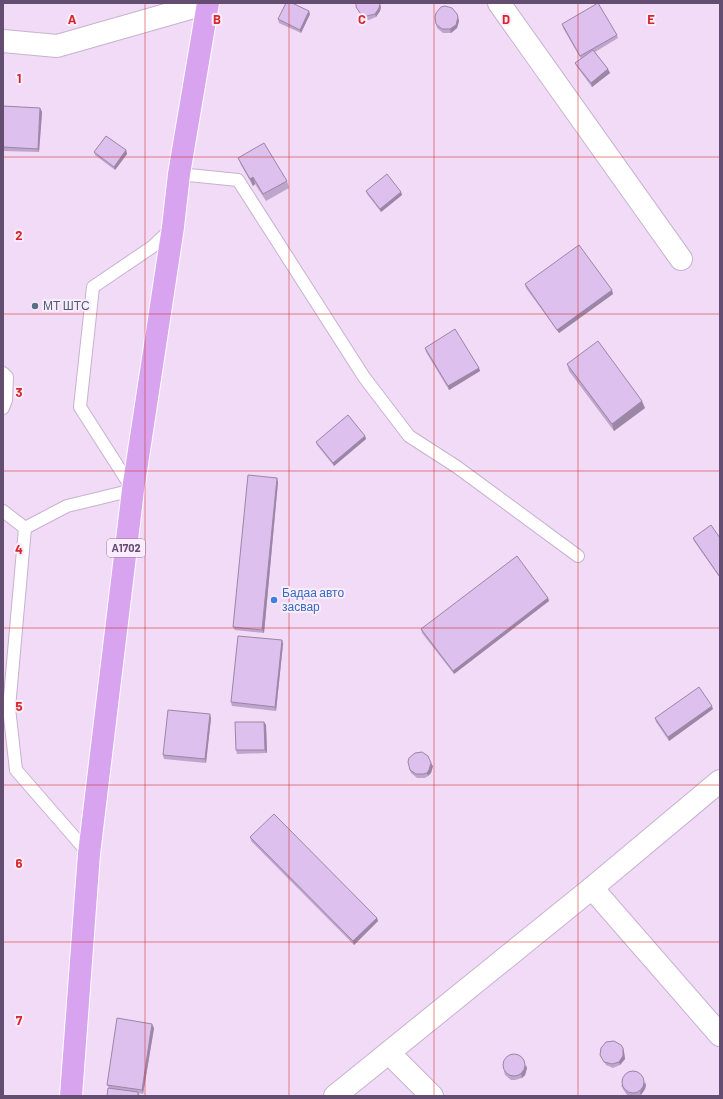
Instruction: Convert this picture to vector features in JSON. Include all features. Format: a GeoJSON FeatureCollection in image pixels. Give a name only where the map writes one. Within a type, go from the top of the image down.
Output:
{"type":"FeatureCollection","features":[{"type":"Feature","properties":{"kind":"highway","name":"A1702"},"geometry":{"type":"LineString","coordinates":[[71,1096],[89,854],[133,490],[173,227],[179,174],[208,3]]}},
{"type":"Feature","properties":{"kind":"street"},"geometry":{"type":"LineString","coordinates":[[3,41],[57,46],[208,3]]}},
{"type":"Feature","properties":{"kind":"street"},"geometry":{"type":"LineString","coordinates":[[499,3],[681,259]]}},
{"type":"Feature","properties":{"kind":"street"},"geometry":{"type":"LineString","coordinates":[[335,1096],[592,888],[720,781]]}},
{"type":"Feature","properties":{"kind":"street"},"geometry":{"type":"LineString","coordinates":[[592,888],[720,1035]]}},
{"type":"Feature","properties":{"kind":"street"},"geometry":{"type":"LineString","coordinates":[[389,1053],[432,1096]]}},
{"type":"Feature","properties":{"kind":"lane"},"geometry":{"type":"LineString","coordinates":[[179,174],[238,180],[364,377],[409,436],[458,467],[578,556]]}},
{"type":"Feature","properties":{"kind":"lane"},"geometry":{"type":"LineString","coordinates":[[25,528],[67,506],[133,490],[80,407],[93,287],[152,248],[173,227]]}},
{"type":"Feature","properties":{"kind":"lane"},"geometry":{"type":"LineString","coordinates":[[3,373],[7,378],[6,400],[3,408]]}},
{"type":"Feature","properties":{"kind":"lane"},"geometry":{"type":"LineString","coordinates":[[3,512],[25,528]]}},
{"type":"Feature","properties":{"kind":"lane"},"geometry":{"type":"LineString","coordinates":[[25,528],[9,708],[16,770],[89,854]]}},
{"type":"Feature","properties":{"kind":"shaded area"},"geometry":{"type":"Polygon","coordinates":[[[3,3],[720,3],[720,1096],[3,1096],[3,3]]]}},
{"type":"Feature","properties":{"kind":"building"},"geometry":{"type":"Polygon","coordinates":[[[286,3],[292,3],[309,11],[300,30],[278,19],[286,3]]]}},
{"type":"Feature","properties":{"kind":"building"},"geometry":{"type":"Polygon","coordinates":[[[356,3],[380,4],[375,14],[367,16],[360,13],[356,7],[356,3]]]}},
{"type":"Feature","properties":{"kind":"building"},"geometry":{"type":"Polygon","coordinates":[[[598,3],[617,35],[580,56],[562,24],[598,3]]]}},
{"type":"Feature","properties":{"kind":"building"},"geometry":{"type":"Polygon","coordinates":[[[445,6],[452,8],[458,17],[456,25],[450,29],[442,29],[436,24],[436,13],[441,7],[445,6]]]}},
{"type":"Feature","properties":{"kind":"building"},"geometry":{"type":"Polygon","coordinates":[[[593,50],[608,69],[591,83],[575,63],[593,50]]]}},
{"type":"Feature","properties":{"kind":"building"},"geometry":{"type":"Polygon","coordinates":[[[3,106],[40,108],[38,149],[3,147],[3,106]]]}},
{"type":"Feature","properties":{"kind":"building"},"geometry":{"type":"Polygon","coordinates":[[[106,136],[126,150],[114,167],[94,152],[106,136]]]}},
{"type":"Feature","properties":{"kind":"building"},"geometry":{"type":"Polygon","coordinates":[[[264,143],[287,181],[263,194],[253,177],[250,179],[238,158],[264,143]]]}},
{"type":"Feature","properties":{"kind":"building"},"geometry":{"type":"Polygon","coordinates":[[[387,174],[401,192],[380,209],[366,191],[387,174]]]}},
{"type":"Feature","properties":{"kind":"building"},"geometry":{"type":"Polygon","coordinates":[[[579,245],[612,290],[557,330],[525,284],[579,245]]]}},
{"type":"Feature","properties":{"kind":"building"},"geometry":{"type":"Polygon","coordinates":[[[455,329],[479,368],[448,386],[425,348],[455,329]]]}},
{"type":"Feature","properties":{"kind":"building"},"geometry":{"type":"Polygon","coordinates":[[[598,341],[642,401],[612,424],[567,364],[598,341]]]}},
{"type":"Feature","properties":{"kind":"building"},"geometry":{"type":"Polygon","coordinates":[[[348,415],[365,436],[333,463],[316,442],[348,415]]]}},
{"type":"Feature","properties":{"kind":"building"},"geometry":{"type":"Polygon","coordinates":[[[248,475],[277,478],[262,630],[233,627],[248,475]]]}},
{"type":"Feature","properties":{"kind":"building"},"geometry":{"type":"Polygon","coordinates":[[[711,525],[720,538],[720,577],[693,538],[711,525]]]}},
{"type":"Feature","properties":{"kind":"building"},"geometry":{"type":"Polygon","coordinates":[[[517,556],[548,598],[453,671],[421,629],[517,556]]]}},
{"type":"Feature","properties":{"kind":"building"},"geometry":{"type":"Polygon","coordinates":[[[238,636],[282,640],[275,707],[231,702],[238,636]]]}},
{"type":"Feature","properties":{"kind":"building"},"geometry":{"type":"Polygon","coordinates":[[[699,687],[712,706],[668,737],[655,718],[699,687]]]}},
{"type":"Feature","properties":{"kind":"building"},"geometry":{"type":"Polygon","coordinates":[[[168,710],[210,714],[205,759],[163,755],[168,710]]]}},
{"type":"Feature","properties":{"kind":"building"},"geometry":{"type":"Polygon","coordinates":[[[235,722],[264,722],[265,750],[236,750],[235,722]]]}},
{"type":"Feature","properties":{"kind":"building"},"geometry":{"type":"Polygon","coordinates":[[[422,752],[428,756],[431,763],[427,773],[416,774],[410,770],[408,762],[409,758],[415,753],[422,752]]]}},
{"type":"Feature","properties":{"kind":"building"},"geometry":{"type":"Polygon","coordinates":[[[274,814],[377,918],[353,941],[250,837],[274,814]]]}},
{"type":"Feature","properties":{"kind":"building"},"geometry":{"type":"Polygon","coordinates":[[[117,1018],[152,1024],[142,1090],[107,1085],[117,1018]]]}},
{"type":"Feature","properties":{"kind":"building"},"geometry":{"type":"Polygon","coordinates":[[[614,1041],[623,1048],[623,1056],[619,1062],[612,1064],[604,1062],[600,1055],[601,1048],[606,1042],[614,1041]]]}},
{"type":"Feature","properties":{"kind":"building"},"geometry":{"type":"Polygon","coordinates":[[[510,1054],[518,1054],[525,1061],[525,1069],[518,1076],[510,1076],[503,1069],[503,1061],[510,1054]]]}},
{"type":"Feature","properties":{"kind":"building"},"geometry":{"type":"Polygon","coordinates":[[[629,1071],[637,1071],[644,1078],[644,1086],[637,1093],[629,1093],[622,1086],[622,1078],[629,1071]]]}},
{"type":"Feature","properties":{"kind":"building"},"geometry":{"type":"Polygon","coordinates":[[[108,1088],[138,1092],[138,1096],[107,1096],[108,1088]]]}},
{"type":"Feature","properties":{"kind":"place","name":"МТ ШТС"},"geometry":{"type":"Point","coordinates":[35,306]}},
{"type":"Feature","properties":{"kind":"place","name":"Бадаа авто засвар"},"geometry":{"type":"Point","coordinates":[274,600]}}]}
